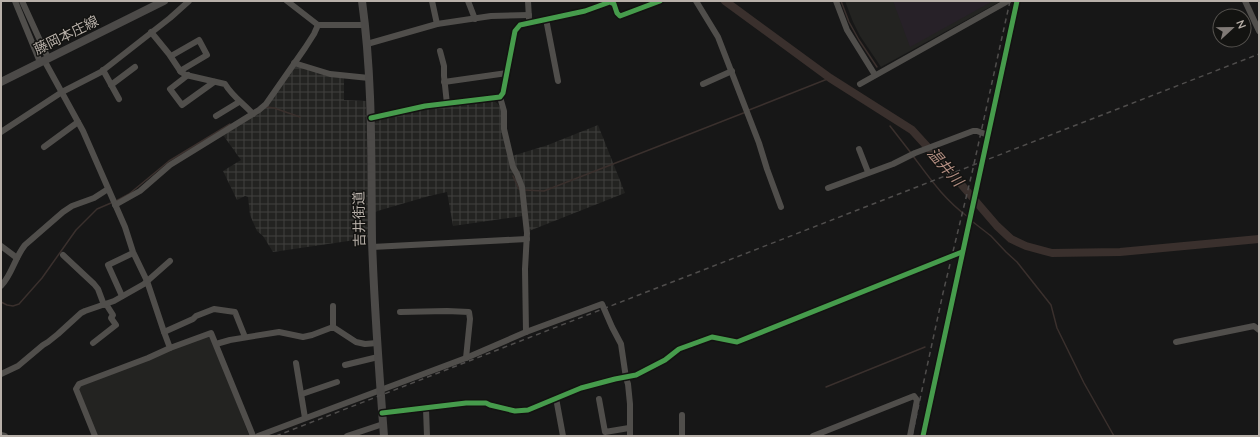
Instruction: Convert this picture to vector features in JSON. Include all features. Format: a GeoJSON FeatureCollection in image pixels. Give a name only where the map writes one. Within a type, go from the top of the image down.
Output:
{"type":"FeatureCollection","features":[{"type":"Feature","properties":{"kind":"main road","name":"藤岡本庄線"},"geometry":{"type":"LineString","coordinates":[[1,82],[164,1]]}},
{"type":"Feature","properties":{"kind":"main road","name":"吉井街道"},"geometry":{"type":"LineString","coordinates":[[362,1],[369,78],[371,118],[372,246],[384,436]]}},
{"type":"Feature","properties":{"kind":"street"},"geometry":{"type":"LineString","coordinates":[[15,1],[44,60],[78,122],[125,227],[133,253],[147,281],[170,348]]}},
{"type":"Feature","properties":{"kind":"street"},"geometry":{"type":"LineString","coordinates":[[22,1],[44,60]]}},
{"type":"Feature","properties":{"kind":"street"},"geometry":{"type":"LineString","coordinates":[[1,132],[62,92],[103,70],[170,18],[189,1]]}},
{"type":"Feature","properties":{"kind":"street"},"geometry":{"type":"LineString","coordinates":[[287,1],[318,25],[365,25]]}},
{"type":"Feature","properties":{"kind":"street"},"geometry":{"type":"LineString","coordinates":[[432,1],[437,24]]}},
{"type":"Feature","properties":{"kind":"street"},"geometry":{"type":"LineString","coordinates":[[468,1],[474,19]]}},
{"type":"Feature","properties":{"kind":"street"},"geometry":{"type":"LineString","coordinates":[[528,1],[529,22]]}},
{"type":"Feature","properties":{"kind":"street"},"geometry":{"type":"LineString","coordinates":[[526,332],[525,269],[527,239],[522,187],[513,167],[504,129],[504,111],[500,97],[503,93],[515,31],[520,25],[529,22],[585,11],[610,2],[614,4],[617,13],[620,16],[660,1]]}},
{"type":"Feature","properties":{"kind":"street"},"geometry":{"type":"LineString","coordinates":[[696,1],[718,36],[759,143],[766,169],[781,207]]}},
{"type":"Feature","properties":{"kind":"street"},"geometry":{"type":"LineString","coordinates":[[836,1],[847,30],[875,75]]}},
{"type":"Feature","properties":{"kind":"street"},"geometry":{"type":"LineString","coordinates":[[860,84],[1008,1]]}},
{"type":"Feature","properties":{"kind":"street"},"geometry":{"type":"LineString","coordinates":[[923,436],[1017,1]]}},
{"type":"Feature","properties":{"kind":"street"},"geometry":{"type":"LineString","coordinates":[[1245,1],[1259,31]]}},
{"type":"Feature","properties":{"kind":"street"},"geometry":{"type":"LineString","coordinates":[[367,44],[437,24],[491,16],[529,15]]}},
{"type":"Feature","properties":{"kind":"street"},"geometry":{"type":"LineString","coordinates":[[546,19],[558,81]]}},
{"type":"Feature","properties":{"kind":"street"},"geometry":{"type":"LineString","coordinates":[[115,205],[140,191],[170,165],[266,104],[311,39],[318,25]]}},
{"type":"Feature","properties":{"kind":"street"},"geometry":{"type":"LineString","coordinates":[[151,32],[171,56],[180,71],[188,75],[225,84],[231,94],[239,102],[243,103],[252,114]]}},
{"type":"Feature","properties":{"kind":"street"},"geometry":{"type":"LineString","coordinates":[[171,56],[199,40],[207,56],[180,71]]}},
{"type":"Feature","properties":{"kind":"street"},"geometry":{"type":"LineString","coordinates":[[440,51],[444,66],[446,104]]}},
{"type":"Feature","properties":{"kind":"street"},"geometry":{"type":"LineString","coordinates":[[294,63],[330,74],[369,78]]}},
{"type":"Feature","properties":{"kind":"street"},"geometry":{"type":"LineString","coordinates":[[111,85],[135,67]]}},
{"type":"Feature","properties":{"kind":"street"},"geometry":{"type":"LineString","coordinates":[[103,70],[119,99]]}},
{"type":"Feature","properties":{"kind":"street"},"geometry":{"type":"LineString","coordinates":[[703,84],[732,71]]}},
{"type":"Feature","properties":{"kind":"street"},"geometry":{"type":"LineString","coordinates":[[444,82],[507,73]]}},
{"type":"Feature","properties":{"kind":"street"},"geometry":{"type":"LineString","coordinates":[[188,75],[170,89],[182,105],[214,82]]}},
{"type":"Feature","properties":{"kind":"street"},"geometry":{"type":"LineString","coordinates":[[371,118],[425,106],[500,97]]}},
{"type":"Feature","properties":{"kind":"street"},"geometry":{"type":"LineString","coordinates":[[216,116],[239,102]]}},
{"type":"Feature","properties":{"kind":"street"},"geometry":{"type":"LineString","coordinates":[[44,147],[78,122]]}},
{"type":"Feature","properties":{"kind":"street"},"geometry":{"type":"LineString","coordinates":[[828,188],[893,164],[926,149],[973,131],[977,130],[988,135]]}},
{"type":"Feature","properties":{"kind":"street"},"geometry":{"type":"LineString","coordinates":[[859,149],[868,172]]}},
{"type":"Feature","properties":{"kind":"street"},"geometry":{"type":"LineString","coordinates":[[1,286],[5,282],[25,245],[72,206],[94,198],[108,190]]}},
{"type":"Feature","properties":{"kind":"street"},"geometry":{"type":"LineString","coordinates":[[372,246],[527,239]]}},
{"type":"Feature","properties":{"kind":"street"},"geometry":{"type":"LineString","coordinates":[[1,246],[17,258]]}},
{"type":"Feature","properties":{"kind":"street"},"geometry":{"type":"LineString","coordinates":[[382,413],[466,403],[486,403],[515,411],[528,410],[581,388],[626,378],[647,371],[679,349],[712,337],[738,342],[962,252]]}},
{"type":"Feature","properties":{"kind":"street"},"geometry":{"type":"LineString","coordinates":[[122,296],[108,265],[133,253]]}},
{"type":"Feature","properties":{"kind":"street"},"geometry":{"type":"LineString","coordinates":[[63,255],[94,284],[113,315],[111,318],[116,325],[92,344]]}},
{"type":"Feature","properties":{"kind":"street"},"geometry":{"type":"LineString","coordinates":[[1,374],[18,366],[58,334],[80,313],[105,304],[144,284],[170,261]]}},
{"type":"Feature","properties":{"kind":"street"},"geometry":{"type":"LineString","coordinates":[[258,436],[466,358],[526,332],[602,304],[621,344],[630,404],[630,436]]}},
{"type":"Feature","properties":{"kind":"street"},"geometry":{"type":"LineString","coordinates":[[333,327],[334,306]]}},
{"type":"Feature","properties":{"kind":"street"},"geometry":{"type":"LineString","coordinates":[[164,332],[214,309],[235,312],[245,337]]}},
{"type":"Feature","properties":{"kind":"street"},"geometry":{"type":"LineString","coordinates":[[400,312],[469,312],[470,319],[466,358]]}},
{"type":"Feature","properties":{"kind":"street"},"geometry":{"type":"LineString","coordinates":[[1176,342],[1254,326],[1259,330]]}},
{"type":"Feature","properties":{"kind":"street"},"geometry":{"type":"LineString","coordinates":[[333,327],[356,342],[365,344],[377,343]]}},
{"type":"Feature","properties":{"kind":"street"},"geometry":{"type":"LineString","coordinates":[[216,344],[245,337],[279,332],[303,337],[333,327]]}},
{"type":"Feature","properties":{"kind":"street"},"geometry":{"type":"LineString","coordinates":[[95,436],[76,388],[79,384],[211,332],[253,436]]}},
{"type":"Feature","properties":{"kind":"street"},"geometry":{"type":"LineString","coordinates":[[345,364],[378,357]]}},
{"type":"Feature","properties":{"kind":"street"},"geometry":{"type":"LineString","coordinates":[[296,363],[305,418]]}},
{"type":"Feature","properties":{"kind":"street"},"geometry":{"type":"LineString","coordinates":[[302,394],[336,382]]}},
{"type":"Feature","properties":{"kind":"street"},"geometry":{"type":"LineString","coordinates":[[813,436],[914,396],[917,400],[910,436]]}},
{"type":"Feature","properties":{"kind":"street"},"geometry":{"type":"LineString","coordinates":[[556,398],[563,436]]}},
{"type":"Feature","properties":{"kind":"street"},"geometry":{"type":"LineString","coordinates":[[599,399],[605,432],[629,428]]}},
{"type":"Feature","properties":{"kind":"street"},"geometry":{"type":"LineString","coordinates":[[426,408],[427,436]]}},
{"type":"Feature","properties":{"kind":"street"},"geometry":{"type":"LineString","coordinates":[[682,415],[682,436]]}},
{"type":"Feature","properties":{"kind":"street"},"geometry":{"type":"LineString","coordinates":[[347,436],[383,424]]}},
{"type":"Feature","properties":{"kind":"shaded area"},"geometry":{"type":"Polygon","coordinates":[[[845,1],[1001,1],[881,67],[860,36],[845,1]]]}},
{"type":"Feature","properties":{"kind":"shaded area"},"geometry":{"type":"Polygon","coordinates":[[[893,1],[993,1],[910,47],[893,1]]]}},
{"type":"Feature","properties":{"kind":"shaded area"},"geometry":{"type":"Polygon","coordinates":[[[294,65],[344,77],[344,100],[366,101],[369,238],[273,252],[263,236],[257,231],[250,215],[248,197],[245,196],[237,200],[223,171],[241,160],[223,135],[264,109],[294,65]]]}},
{"type":"Feature","properties":{"kind":"shaded area"},"geometry":{"type":"Polygon","coordinates":[[[494,101],[502,110],[520,186],[523,216],[453,226],[447,192],[374,212],[373,124],[377,120],[426,109],[494,101]]]}},
{"type":"Feature","properties":{"kind":"shaded area"},"geometry":{"type":"Polygon","coordinates":[[[598,125],[625,193],[529,231],[512,156],[548,145],[598,125]]]}},
{"type":"Feature","properties":{"kind":"shaded area"},"geometry":{"type":"Polygon","coordinates":[[[206,336],[211,337],[249,436],[97,436],[79,389],[81,386],[206,336]]]}},
{"type":"Feature","properties":{"kind":"waterway","name":"温井川"},"geometry":{"type":"LineString","coordinates":[[725,1],[830,78],[912,130],[997,226],[1011,239],[1026,246],[1052,253],[1120,252],[1259,239]]}},
{"type":"Feature","properties":{"kind":"waterway"},"geometry":{"type":"LineString","coordinates":[[841,1],[849,22],[877,67]]}},
{"type":"Feature","properties":{"kind":"waterway"},"geometry":{"type":"LineString","coordinates":[[749,110],[830,78]]}},
{"type":"Feature","properties":{"kind":"waterway"},"geometry":{"type":"LineString","coordinates":[[266,107],[274,108],[300,117]]}},
{"type":"Feature","properties":{"kind":"waterway"},"geometry":{"type":"LineString","coordinates":[[525,190],[544,191],[746,112]]}},
{"type":"Feature","properties":{"kind":"waterway"},"geometry":{"type":"LineString","coordinates":[[116,201],[129,194],[169,161],[230,124]]}},
{"type":"Feature","properties":{"kind":"waterway"},"geometry":{"type":"LineString","coordinates":[[890,126],[911,153]]}},
{"type":"Feature","properties":{"kind":"waterway"},"geometry":{"type":"LineString","coordinates":[[913,156],[945,196],[968,217]]}},
{"type":"Feature","properties":{"kind":"waterway"},"geometry":{"type":"LineString","coordinates":[[513,176],[519,189],[521,189]]}},
{"type":"Feature","properties":{"kind":"waterway"},"geometry":{"type":"LineString","coordinates":[[1,302],[13,306],[19,304],[42,278],[76,230],[97,209],[111,203]]}},
{"type":"Feature","properties":{"kind":"waterway"},"geometry":{"type":"LineString","coordinates":[[973,222],[991,236],[1017,262],[1051,305],[1057,328],[1084,383],[1114,436]]}},
{"type":"Feature","properties":{"kind":"waterway"},"geometry":{"type":"LineString","coordinates":[[826,387],[925,347]]}},
{"type":"Feature","properties":{"kind":"railway"},"geometry":{"type":"LineString","coordinates":[[912,436],[1010,1]]}},
{"type":"Feature","properties":{"kind":"railway"},"geometry":{"type":"LineString","coordinates":[[276,436],[1259,54]]}},
{"type":"Feature","properties":{"kind":"cycle path"},"geometry":{"type":"LineString","coordinates":[[371,118],[425,106],[500,97],[503,93],[515,31],[520,25],[585,11],[610,2],[614,4],[617,13],[620,16],[660,1]]}},
{"type":"Feature","properties":{"kind":"cycle path"},"geometry":{"type":"LineString","coordinates":[[923,436],[1017,1]]}},
{"type":"Feature","properties":{"kind":"cycle path"},"geometry":{"type":"LineString","coordinates":[[382,413],[466,403],[486,403],[515,411],[528,410],[581,388],[636,375],[665,360],[679,349],[712,337],[737,342],[962,252]]}}]}
